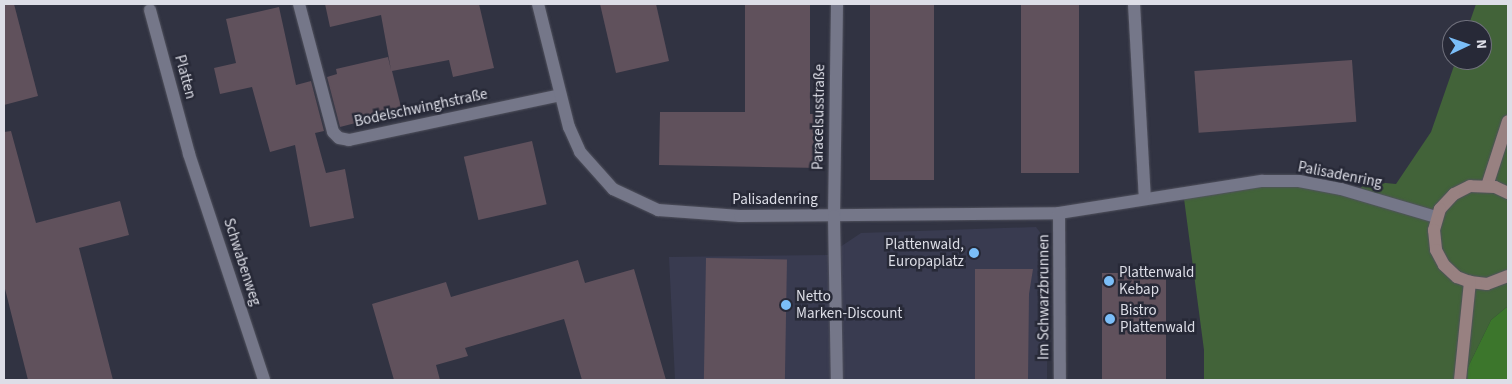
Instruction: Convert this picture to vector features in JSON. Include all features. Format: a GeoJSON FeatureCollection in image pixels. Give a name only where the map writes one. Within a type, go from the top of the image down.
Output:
{"type":"FeatureCollection","features":[{"type":"Feature","properties":{"kind":"street","name":"Bodelschwinghstraße"},"geometry":{"type":"LineString","coordinates":[[299,4],[333,132],[340,138],[349,140],[560,95]]}},
{"type":"Feature","properties":{"kind":"street","name":"Palisadenring"},"geometry":{"type":"LineString","coordinates":[[538,4],[569,127],[580,152],[595,172],[613,189],[646,205],[707,216],[1060,213],[1145,198],[1262,181],[1299,181],[1392,202],[1436,217]]}},
{"type":"Feature","properties":{"kind":"street","name":"Paracelsusstraße"},"geometry":{"type":"LineString","coordinates":[[838,4],[834,216],[838,380]]}},
{"type":"Feature","properties":{"kind":"street"},"geometry":{"type":"LineString","coordinates":[[1134,4],[1145,198]]}},
{"type":"Feature","properties":{"kind":"street","name":"Platten"},"geometry":{"type":"LineString","coordinates":[[150,10],[189,154]]}},
{"type":"Feature","properties":{"kind":"street"},"geometry":{"type":"LineString","coordinates":[[1487,186],[1508,121]]}},
{"type":"Feature","properties":{"kind":"street","name":"Schwabenweg"},"geometry":{"type":"LineString","coordinates":[[189,154],[264,380]]}},
{"type":"Feature","properties":{"kind":"street"},"geometry":{"type":"LineString","coordinates":[[1508,193],[1487,186],[1470,186],[1454,194],[1436,217],[1434,230],[1436,250],[1444,265],[1470,282],[1487,284],[1508,276]]}},
{"type":"Feature","properties":{"kind":"street","name":"Im Schwarzbrunnen"},"geometry":{"type":"LineString","coordinates":[[1060,213],[1060,380]]}},
{"type":"Feature","properties":{"kind":"street"},"geometry":{"type":"LineString","coordinates":[[1460,380],[1470,282]]}},
{"type":"Feature","properties":{"kind":"shaded area"},"geometry":{"type":"Polygon","coordinates":[[[1036,227],[1048,243],[1047,380],[675,380],[669,257],[828,255],[861,233],[1036,227]]]}},
{"type":"Feature","properties":{"kind":"green space"},"geometry":{"type":"Polygon","coordinates":[[[1476,4],[1508,4],[1508,306],[1491,320],[1468,367],[1468,380],[1204,380],[1204,350],[1183,191],[1262,181],[1358,193],[1365,181],[1396,184],[1431,132],[1453,70],[1492,70],[1492,20],[1470,20],[1476,4]]]}},
{"type":"Feature","properties":{"kind":"green space"},"geometry":{"type":"Polygon","coordinates":[[[1508,306],[1508,380],[1468,380],[1468,367],[1491,320],[1508,306]]]}},
{"type":"Feature","properties":{"kind":"building"},"geometry":{"type":"Polygon","coordinates":[[[4,4],[14,4],[38,96],[4,105],[4,4]]]}},
{"type":"Feature","properties":{"kind":"building"},"geometry":{"type":"Polygon","coordinates":[[[325,4],[479,4],[494,68],[453,77],[449,60],[392,71],[402,111],[340,127],[327,77],[337,74],[336,69],[388,57],[391,70],[381,15],[330,27],[325,4]]]}},
{"type":"Feature","properties":{"kind":"building"},"geometry":{"type":"Polygon","coordinates":[[[600,4],[656,4],[669,61],[616,73],[600,4]]]}},
{"type":"Feature","properties":{"kind":"building"},"geometry":{"type":"Polygon","coordinates":[[[870,4],[934,4],[934,180],[870,180],[870,4]]]}},
{"type":"Feature","properties":{"kind":"building"},"geometry":{"type":"Polygon","coordinates":[[[1021,4],[1079,4],[1079,173],[1021,173],[1021,4]]]}},
{"type":"Feature","properties":{"kind":"building"},"geometry":{"type":"Polygon","coordinates":[[[745,5],[810,5],[810,114],[823,114],[821,168],[659,165],[660,112],[745,112],[745,5]]]}},
{"type":"Feature","properties":{"kind":"building"},"geometry":{"type":"Polygon","coordinates":[[[279,7],[296,85],[311,81],[324,131],[315,133],[326,173],[345,169],[354,218],[310,227],[295,145],[270,152],[252,87],[220,94],[214,68],[236,63],[226,19],[279,7]]]}},
{"type":"Feature","properties":{"kind":"building"},"geometry":{"type":"Polygon","coordinates":[[[1352,60],[1356,122],[1199,133],[1194,71],[1352,60]]]}},
{"type":"Feature","properties":{"kind":"building"},"geometry":{"type":"Polygon","coordinates":[[[11,131],[36,223],[120,201],[129,235],[79,248],[113,380],[28,380],[4,285],[4,132],[11,131]]]}},
{"type":"Feature","properties":{"kind":"building"},"geometry":{"type":"Polygon","coordinates":[[[532,141],[547,204],[478,220],[464,157],[532,141]]]}},
{"type":"Feature","properties":{"kind":"building"},"geometry":{"type":"Polygon","coordinates":[[[706,258],[787,259],[785,380],[704,380],[706,258]]]}},
{"type":"Feature","properties":{"kind":"building"},"geometry":{"type":"Polygon","coordinates":[[[578,260],[585,283],[634,269],[666,380],[582,380],[564,319],[465,348],[468,356],[436,365],[440,380],[394,380],[372,304],[446,282],[451,297],[578,260]]]}},
{"type":"Feature","properties":{"kind":"building"},"geometry":{"type":"Polygon","coordinates":[[[975,269],[1033,269],[1029,294],[1028,380],[975,380],[975,269]]]}},
{"type":"Feature","properties":{"kind":"building"},"geometry":{"type":"Polygon","coordinates":[[[1102,273],[1166,273],[1166,380],[1102,380],[1102,273]]]}},
{"type":"Feature","properties":{"kind":"place","name":"Plattenwald, Europaplatz"},"geometry":{"type":"Point","coordinates":[974,253]}},
{"type":"Feature","properties":{"kind":"place","name":"Plattenwald Kebap"},"geometry":{"type":"Point","coordinates":[1109,281]}},
{"type":"Feature","properties":{"kind":"place","name":"Netto Marken-Discount"},"geometry":{"type":"Point","coordinates":[786,305]}},
{"type":"Feature","properties":{"kind":"place","name":"Bistro Plattenwald"},"geometry":{"type":"Point","coordinates":[1110,319]}}]}
